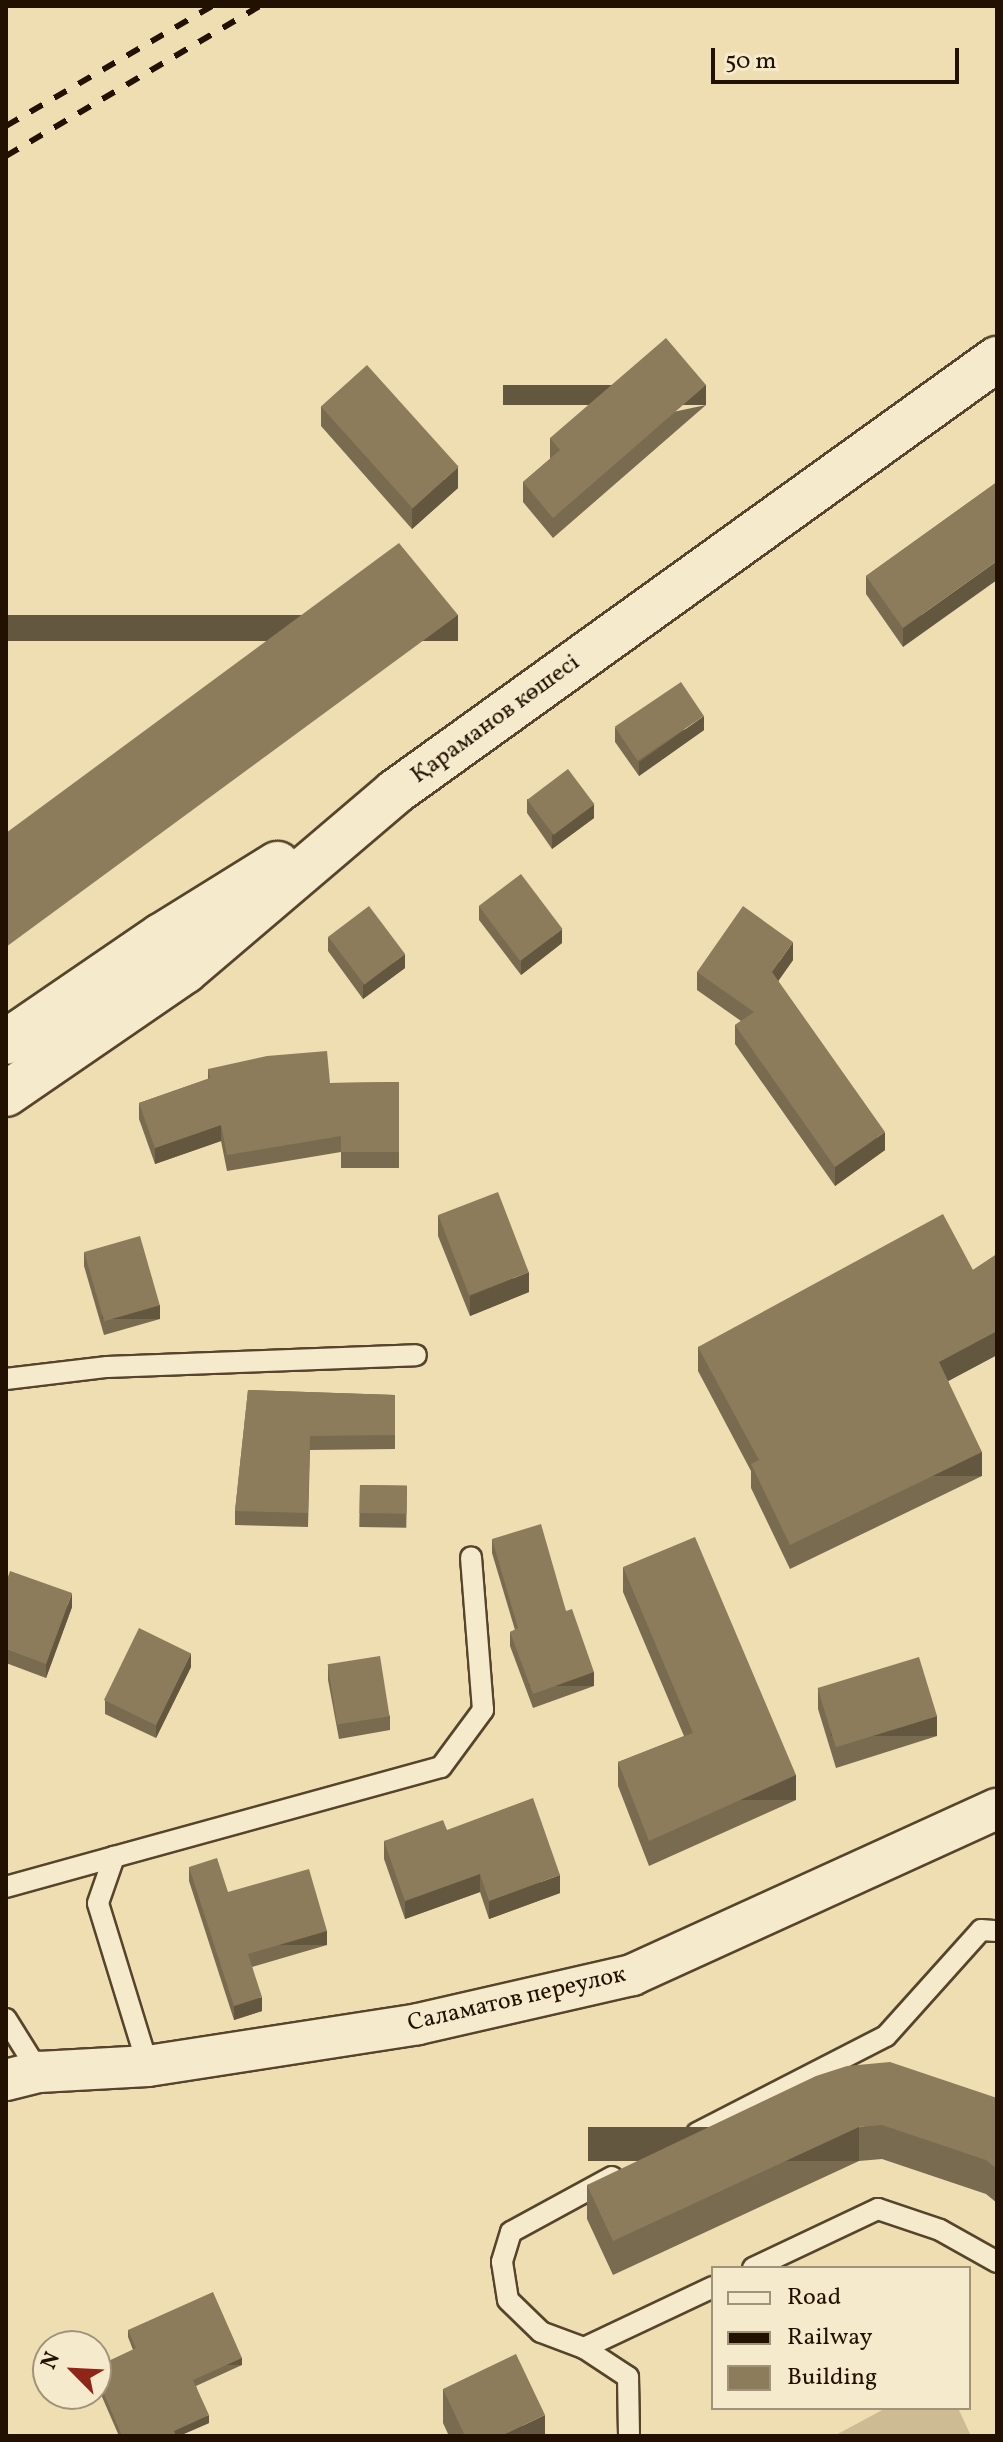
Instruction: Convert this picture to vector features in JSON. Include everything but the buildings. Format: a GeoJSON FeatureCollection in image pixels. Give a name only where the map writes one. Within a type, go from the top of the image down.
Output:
{"type":"FeatureCollection","features":[{"type":"Feature","properties":{"kind":"main road","name":"Қараманов көшесі"},"geometry":{"type":"LineString","coordinates":[[6,1094],[185,971],[395,792],[997,359]]}},
{"type":"Feature","properties":{"kind":"main road"},"geometry":{"type":"LineString","coordinates":[[6,1042],[161,936],[395,792]]}},
{"type":"Feature","properties":{"kind":"street","name":"Саламатов переулок"},"geometry":{"type":"LineString","coordinates":[[22,2076],[148,2066],[418,2024],[632,1975],[997,1809]]}},
{"type":"Feature","properties":{"kind":"lane"},"geometry":{"type":"LineString","coordinates":[[6,1379],[107,1367],[416,1355]]}},
{"type":"Feature","properties":{"kind":"lane"},"geometry":{"type":"LineString","coordinates":[[6,1887],[441,1767],[483,1710],[471,1557]]}},
{"type":"Feature","properties":{"kind":"lane"},"geometry":{"type":"LineString","coordinates":[[114,1857],[98,1903],[148,2066]]}},
{"type":"Feature","properties":{"kind":"lane"},"geometry":{"type":"LineString","coordinates":[[679,2143],[886,2036],[981,1930],[997,1931]]}},
{"type":"Feature","properties":{"kind":"lane"},"geometry":{"type":"LineString","coordinates":[[6,2019],[22,2076]]}},
{"type":"Feature","properties":{"kind":"lane"},"geometry":{"type":"LineString","coordinates":[[629,2436],[628,2377],[584,2348],[541,2332],[508,2300],[502,2262],[511,2232],[637,2164]]}},
{"type":"Feature","properties":{"kind":"lane"},"geometry":{"type":"LineString","coordinates":[[757,2266],[878,2209],[940,2230],[997,2262]]}},
{"type":"Feature","properties":{"kind":"lane"},"geometry":{"type":"LineString","coordinates":[[584,2348],[711,2288]]}},
{"type":"Feature","properties":{"kind":"shaded area"},"geometry":{"type":"Polygon","coordinates":[[[882,2410],[959,2410],[971,2436],[834,2436],[882,2410]]]}},
{"type":"Feature","properties":{"kind":"railway"},"geometry":{"type":"LineString","coordinates":[[6,126],[212,6]]}},
{"type":"Feature","properties":{"kind":"railway"},"geometry":{"type":"LineString","coordinates":[[6,156],[260,6]]}}]}
